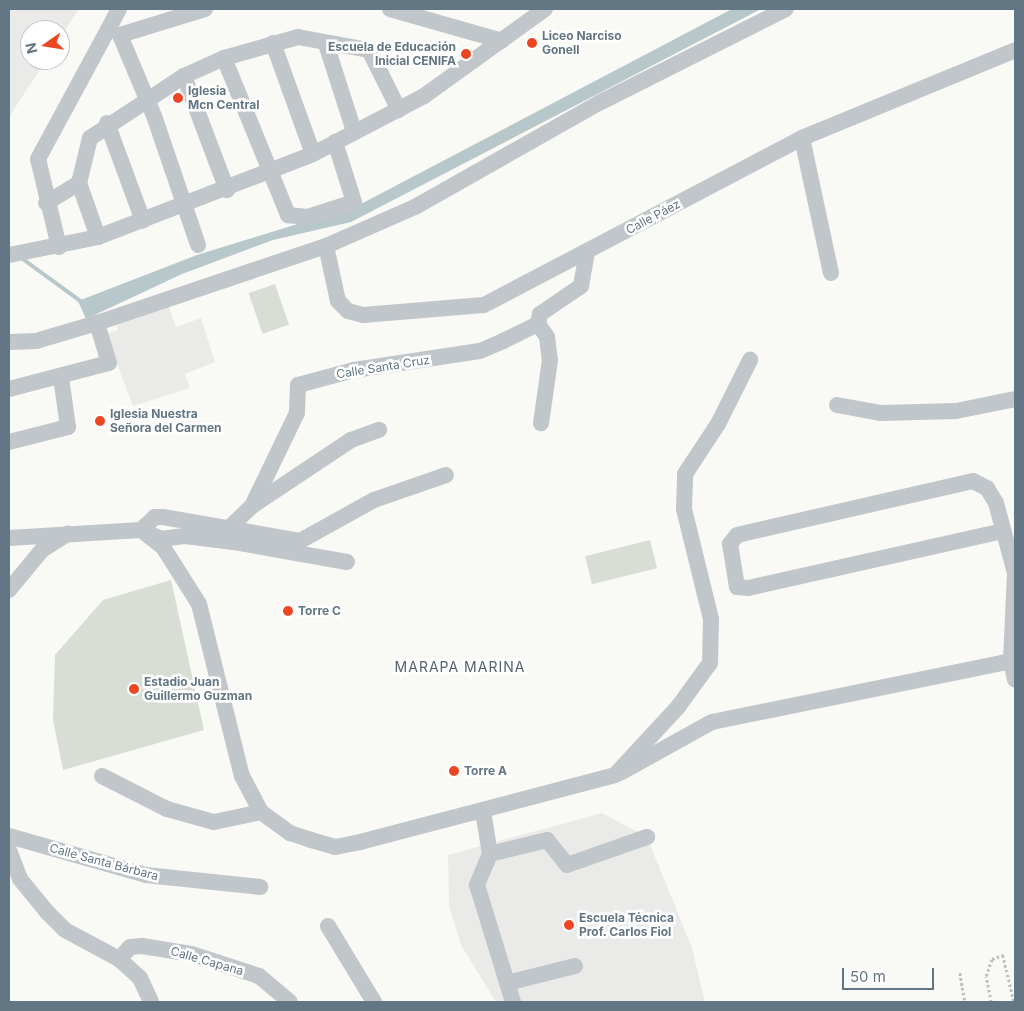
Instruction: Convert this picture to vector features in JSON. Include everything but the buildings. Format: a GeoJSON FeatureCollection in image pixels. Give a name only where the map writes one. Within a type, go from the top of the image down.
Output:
{"type":"FeatureCollection","features":[{"type":"Feature","properties":{"kind":"street"},"geometry":{"type":"LineString","coordinates":[[59,247],[46,203],[38,159],[119,9]]}},
{"type":"Feature","properties":{"kind":"street"},"geometry":{"type":"LineString","coordinates":[[198,245],[148,98],[120,35],[205,9]]}},
{"type":"Feature","properties":{"kind":"street"},"geometry":{"type":"LineString","coordinates":[[390,9],[502,40]]}},
{"type":"Feature","properties":{"kind":"street"},"geometry":{"type":"LineString","coordinates":[[9,254],[59,247],[98,237],[227,190],[313,154],[399,110],[545,9]]}},
{"type":"Feature","properties":{"kind":"street"},"geometry":{"type":"LineString","coordinates":[[9,342],[36,341],[97,324],[326,246],[415,207],[599,103],[786,9]]}},
{"type":"Feature","properties":{"kind":"street"},"geometry":{"type":"LineString","coordinates":[[98,237],[79,183],[90,138],[107,123],[184,76],[224,58],[298,37],[326,44],[369,50],[399,110]]}},
{"type":"Feature","properties":{"kind":"street"},"geometry":{"type":"LineString","coordinates":[[273,43],[313,154]]}},
{"type":"Feature","properties":{"kind":"street"},"geometry":{"type":"LineString","coordinates":[[326,44],[354,132]]}},
{"type":"Feature","properties":{"kind":"street","name":"Calle Páez"},"geometry":{"type":"LineString","coordinates":[[326,246],[340,305],[364,316],[484,305],[587,253],[802,138],[1015,50]]}},
{"type":"Feature","properties":{"kind":"street"},"geometry":{"type":"LineString","coordinates":[[224,58],[268,172],[288,215],[307,217],[349,207],[353,194],[336,142]]}},
{"type":"Feature","properties":{"kind":"street"},"geometry":{"type":"LineString","coordinates":[[184,76],[227,190]]}},
{"type":"Feature","properties":{"kind":"street"},"geometry":{"type":"LineString","coordinates":[[107,123],[143,220]]}},
{"type":"Feature","properties":{"kind":"street"},"geometry":{"type":"LineString","coordinates":[[802,138],[831,273]]}},
{"type":"Feature","properties":{"kind":"street"},"geometry":{"type":"LineString","coordinates":[[46,203],[79,183]]}},
{"type":"Feature","properties":{"kind":"street","name":"Calle Santa Cruz"},"geometry":{"type":"LineString","coordinates":[[226,531],[252,506],[297,413],[298,385],[354,370],[480,351],[538,324],[540,314],[581,286],[587,253]]}},
{"type":"Feature","properties":{"kind":"street"},"geometry":{"type":"LineString","coordinates":[[9,388],[61,377],[109,363],[97,324]]}},
{"type":"Feature","properties":{"kind":"street"},"geometry":{"type":"LineString","coordinates":[[538,324],[547,337],[550,360],[541,423]]}},
{"type":"Feature","properties":{"kind":"street"},"geometry":{"type":"LineString","coordinates":[[615,775],[678,707],[710,663],[711,619],[684,509],[686,474],[718,424],[750,360]]}},
{"type":"Feature","properties":{"kind":"street"},"geometry":{"type":"LineString","coordinates":[[9,442],[68,427],[61,377]]}},
{"type":"Feature","properties":{"kind":"street"},"geometry":{"type":"LineString","coordinates":[[837,405],[881,413],[956,411],[1015,399]]}},
{"type":"Feature","properties":{"kind":"street"},"geometry":{"type":"LineString","coordinates":[[252,506],[351,440],[379,430]]}},
{"type":"Feature","properties":{"kind":"street"},"geometry":{"type":"LineString","coordinates":[[141,530],[149,521],[163,517],[226,531],[308,539],[382,496],[446,475]]}},
{"type":"Feature","properties":{"kind":"street"},"geometry":{"type":"LineString","coordinates":[[1003,531],[748,588],[738,587],[730,544],[737,535],[973,481],[987,488],[996,503],[1015,573],[1011,661],[1015,680]]}},
{"type":"Feature","properties":{"kind":"street"},"geometry":{"type":"LineString","coordinates":[[141,530],[178,565],[199,604],[242,776],[261,812],[290,833],[335,847],[483,811],[615,775],[712,722],[1011,661]]}},
{"type":"Feature","properties":{"kind":"street"},"geometry":{"type":"LineString","coordinates":[[9,538],[74,531],[141,530],[162,538],[195,537],[347,562]]}},
{"type":"Feature","properties":{"kind":"street"},"geometry":{"type":"LineString","coordinates":[[9,590],[42,550],[74,531]]}},
{"type":"Feature","properties":{"kind":"street"},"geometry":{"type":"LineString","coordinates":[[102,776],[167,810],[214,822],[261,812]]}},
{"type":"Feature","properties":{"kind":"street"},"geometry":{"type":"LineString","coordinates":[[483,811],[490,854],[477,885],[513,1002]]}},
{"type":"Feature","properties":{"kind":"street","name":"Calle Santa Bárbara"},"geometry":{"type":"LineString","coordinates":[[9,836],[146,876],[260,887]]}},
{"type":"Feature","properties":{"kind":"street"},"geometry":{"type":"LineString","coordinates":[[490,854],[547,840],[567,865],[647,837]]}},
{"type":"Feature","properties":{"kind":"street"},"geometry":{"type":"LineString","coordinates":[[9,850],[20,879],[65,930],[119,959],[140,978],[151,1002]]}},
{"type":"Feature","properties":{"kind":"street"},"geometry":{"type":"LineString","coordinates":[[328,926],[374,1002]]}},
{"type":"Feature","properties":{"kind":"street","name":"Calle Capana"},"geometry":{"type":"LineString","coordinates":[[119,959],[130,947],[142,946],[192,954],[259,976],[290,1002]]}},
{"type":"Feature","properties":{"kind":"street"},"geometry":{"type":"LineString","coordinates":[[507,983],[574,966]]}},
{"type":"Feature","properties":{"kind":"path"},"geometry":{"type":"LineString","coordinates":[[991,1002],[986,976],[992,959],[1003,955],[1014,1002]]}},
{"type":"Feature","properties":{"kind":"path"},"geometry":{"type":"LineString","coordinates":[[960,973],[964,1002]]}},
{"type":"Feature","properties":{"kind":"shaded area"},"geometry":{"type":"Polygon","coordinates":[[[9,9],[79,9],[70,23],[70,20],[20,20],[20,70],[40,70],[9,117],[9,9]]]}},
{"type":"Feature","properties":{"kind":"shaded area"},"geometry":{"type":"Polygon","coordinates":[[[732,9],[761,9],[351,222],[273,240],[182,274],[86,319],[78,301],[197,255],[359,205],[732,9]]]}},
{"type":"Feature","properties":{"kind":"shaded area"},"geometry":{"type":"Polygon","coordinates":[[[275,284],[289,325],[263,334],[249,293],[275,284]]]}},
{"type":"Feature","properties":{"kind":"shaded area"},"geometry":{"type":"Polygon","coordinates":[[[167,302],[176,327],[201,318],[215,362],[185,374],[190,388],[133,406],[106,334],[118,330],[115,321],[167,302]]]}},
{"type":"Feature","properties":{"kind":"shaded area"},"geometry":{"type":"Polygon","coordinates":[[[650,540],[657,568],[592,584],[585,556],[650,540]]]}},
{"type":"Feature","properties":{"kind":"shaded area"},"geometry":{"type":"Polygon","coordinates":[[[171,580],[204,730],[63,770],[53,720],[55,655],[103,600],[171,580]]]}},
{"type":"Feature","properties":{"kind":"shaded area","name":"Escuela Técnica Prof. Carlos Fiol"},"geometry":{"type":"Polygon","coordinates":[[[602,813],[647,837],[692,948],[705,1002],[496,1002],[461,945],[449,906],[448,855],[602,813]]]}},
{"type":"Feature","properties":{"kind":"waterway"},"geometry":{"type":"LineString","coordinates":[[20,257],[83,303]]}},
{"type":"Feature","properties":{"kind":"place","name":"Liceo Narciso Gonell"},"geometry":{"type":"Point","coordinates":[532,43]}},
{"type":"Feature","properties":{"kind":"place","name":"Escuela de Educación Inicial CENIFA"},"geometry":{"type":"Point","coordinates":[466,54]}},
{"type":"Feature","properties":{"kind":"place","name":"Iglesia Mcn Central"},"geometry":{"type":"Point","coordinates":[178,98]}},
{"type":"Feature","properties":{"kind":"place","name":"Iglesia Nuestra Señora del Carmen"},"geometry":{"type":"Point","coordinates":[100,421]}},
{"type":"Feature","properties":{"kind":"place","name":"Torre C"},"geometry":{"type":"Point","coordinates":[288,611]}},
{"type":"Feature","properties":{"kind":"place","name":"Estadio Juan Guillermo Guzman"},"geometry":{"type":"Point","coordinates":[134,689]}},
{"type":"Feature","properties":{"kind":"place","name":"Torre A"},"geometry":{"type":"Point","coordinates":[454,771]}},
{"type":"Feature","properties":{"kind":"place","name":"Escuela Técnica Prof. Carlos Fiol"},"geometry":{"type":"Point","coordinates":[569,925]}},
{"type":"Feature","properties":{"kind":"district","name":"MARAPA MARINA"},"geometry":{"type":"Point","coordinates":[460,667]}}]}
